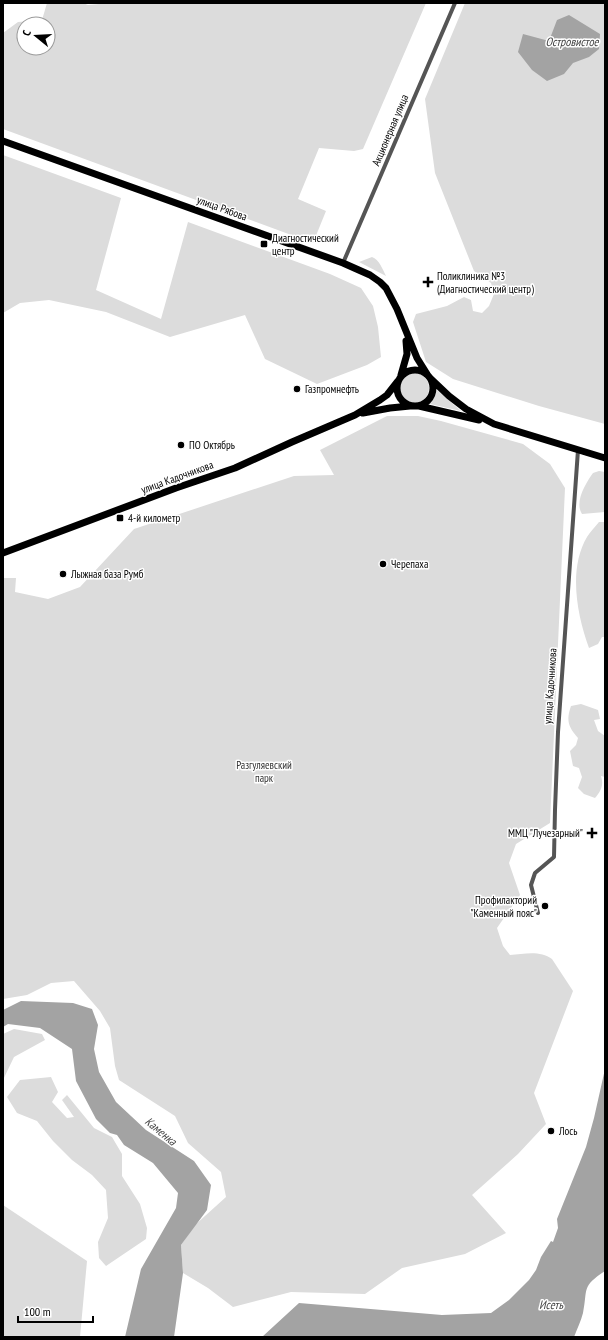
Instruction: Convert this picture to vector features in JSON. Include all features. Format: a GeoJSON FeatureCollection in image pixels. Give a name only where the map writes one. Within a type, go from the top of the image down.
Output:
{"type":"FeatureCollection","features":[{"type":"Feature","properties":{"kind":"main road","name":"улица Рябова"},"geometry":{"type":"LineString","coordinates":[[3,141],[343,263],[370,275],[384,286],[392,297],[405,330]]}},
{"type":"Feature","properties":{"kind":"main road"},"geometry":{"type":"LineString","coordinates":[[405,330],[420,364],[433,386],[432,395],[426,402],[419,406]]}},
{"type":"Feature","properties":{"kind":"main road"},"geometry":{"type":"LineString","coordinates":[[405,330],[407,354],[396,390],[399,398],[410,406]]}},
{"type":"Feature","properties":{"kind":"main road"},"geometry":{"type":"LineString","coordinates":[[355,415],[387,395],[403,374],[410,370],[419,370],[466,409],[494,424]]}},
{"type":"Feature","properties":{"kind":"main road"},"geometry":{"type":"LineString","coordinates":[[355,415],[377,410],[419,406],[454,413],[494,424],[605,458]]}},
{"type":"Feature","properties":{"kind":"main road","name":"улица Кадочникова"},"geometry":{"type":"LineString","coordinates":[[3,553],[176,488],[235,468],[355,415]]}},
{"type":"Feature","properties":{"kind":"street","name":"Акционерная улица"},"geometry":{"type":"LineString","coordinates":[[343,263],[455,3]]}},
{"type":"Feature","properties":{"kind":"street","name":"улица Кадочникова"},"geometry":{"type":"LineString","coordinates":[[538,913],[531,885],[535,873],[554,857],[558,732],[578,450]]}},
{"type":"Feature","properties":{"kind":"green space"},"geometry":{"type":"Polygon","coordinates":[[[47,3],[83,3],[88,5],[110,3],[426,3],[363,149],[354,151],[319,148],[298,199],[326,211],[313,243],[3,129],[3,33],[16,23],[16,56],[56,56],[56,16],[43,16],[47,3]]]}},
{"type":"Feature","properties":{"kind":"green space"},"geometry":{"type":"Polygon","coordinates":[[[465,3],[605,3],[605,424],[539,406],[453,379],[426,362],[413,322],[416,314],[447,306],[464,297],[471,300],[473,311],[482,313],[489,306],[494,294],[491,283],[474,271],[435,173],[425,99],[465,3]]]}},
{"type":"Feature","properties":{"kind":"green space"},"geometry":{"type":"Polygon","coordinates":[[[3,155],[121,198],[96,290],[161,319],[188,222],[330,274],[361,288],[373,306],[378,327],[381,357],[367,365],[317,384],[265,359],[245,315],[170,337],[106,312],[49,300],[20,303],[3,313],[3,155]]]}},
{"type":"Feature","properties":{"kind":"green space"},"geometry":{"type":"Polygon","coordinates":[[[372,257],[379,262],[386,276],[359,262],[372,257]]]}},
{"type":"Feature","properties":{"kind":"green space"},"geometry":{"type":"Polygon","coordinates":[[[414,373],[424,378],[429,388],[424,398],[414,403],[404,398],[399,388],[404,378],[414,373]]]}},
{"type":"Feature","properties":{"kind":"green space"},"geometry":{"type":"Polygon","coordinates":[[[437,390],[461,411],[430,404],[437,390]]]}},
{"type":"Feature","properties":{"kind":"green space","name":"Разгуляевский парк"},"geometry":{"type":"Polygon","coordinates":[[[387,416],[418,416],[523,444],[550,464],[565,488],[550,823],[516,844],[509,863],[520,895],[497,928],[503,946],[510,955],[532,953],[547,956],[552,959],[573,991],[534,1093],[546,1124],[518,1154],[472,1195],[506,1233],[465,1254],[402,1268],[365,1294],[291,1292],[233,1307],[208,1288],[183,1273],[181,1245],[195,1225],[226,1197],[221,1172],[188,1143],[175,1116],[119,1080],[115,1066],[110,1028],[100,1011],[74,981],[51,983],[27,995],[3,999],[3,578],[16,578],[15,592],[48,599],[80,587],[134,529],[294,476],[334,475],[320,450],[387,416]]]}},
{"type":"Feature","properties":{"kind":"green space"},"geometry":{"type":"Polygon","coordinates":[[[599,471],[605,472],[605,512],[582,514],[579,504],[580,498],[593,473],[599,471]]]}},
{"type":"Feature","properties":{"kind":"green space"},"geometry":{"type":"Polygon","coordinates":[[[599,522],[605,522],[605,637],[602,637],[598,644],[589,648],[578,607],[576,577],[581,550],[588,535],[599,522]]]}},
{"type":"Feature","properties":{"kind":"green space"},"geometry":{"type":"Polygon","coordinates":[[[581,704],[598,710],[600,719],[594,720],[598,731],[605,736],[605,777],[601,776],[601,788],[595,798],[584,794],[578,788],[582,777],[579,768],[573,766],[570,751],[576,745],[578,738],[570,727],[568,719],[569,711],[571,706],[581,704]]]}},
{"type":"Feature","properties":{"kind":"green space"},"geometry":{"type":"Polygon","coordinates":[[[14,1029],[42,1034],[45,1040],[14,1057],[3,1080],[3,1034],[14,1029]]]}},
{"type":"Feature","properties":{"kind":"green space"},"geometry":{"type":"Polygon","coordinates":[[[51,1077],[58,1092],[52,1102],[67,1118],[74,1117],[62,1100],[67,1095],[94,1128],[112,1137],[122,1154],[122,1176],[140,1204],[147,1228],[146,1239],[106,1266],[99,1258],[98,1242],[108,1218],[106,1190],[92,1175],[72,1160],[53,1141],[37,1121],[17,1113],[7,1097],[20,1080],[51,1077]]]}},
{"type":"Feature","properties":{"kind":"green space"},"geometry":{"type":"Polygon","coordinates":[[[3,1205],[87,1261],[80,1337],[3,1337],[3,1205]]]}},
{"type":"Feature","properties":{"kind":"water","name":"Островистое"},"geometry":{"type":"Polygon","coordinates":[[[569,15],[600,34],[599,49],[589,57],[573,63],[564,74],[547,81],[532,70],[518,52],[523,34],[549,41],[557,20],[569,15]]]}},
{"type":"Feature","properties":{"kind":"water"},"geometry":{"type":"Polygon","coordinates":[[[21,1001],[73,1003],[92,1009],[98,1025],[94,1049],[99,1072],[116,1102],[146,1130],[194,1161],[211,1185],[207,1210],[181,1245],[183,1273],[174,1337],[125,1337],[141,1269],[176,1208],[178,1193],[153,1163],[124,1145],[117,1135],[110,1133],[96,1119],[76,1081],[72,1049],[40,1028],[8,1024],[3,1027],[3,1010],[21,1001]]]}},
{"type":"Feature","properties":{"kind":"water","name":"Исеть"},"geometry":{"type":"Polygon","coordinates":[[[605,1069],[605,1271],[592,1281],[587,1289],[583,1313],[574,1337],[262,1337],[299,1303],[442,1315],[491,1313],[509,1300],[529,1280],[551,1241],[553,1242],[558,1228],[557,1219],[586,1147],[605,1069]]]}},
{"type":"Feature","properties":{"kind":"place","name":"Диагностический центр"},"geometry":{"type":"Point","coordinates":[264,244]}},
{"type":"Feature","properties":{"kind":"place","name":"Поликлиника №3 (Диагностический центр)"},"geometry":{"type":"Point","coordinates":[428,282]}},
{"type":"Feature","properties":{"kind":"place","name":"Газпромнефть"},"geometry":{"type":"Point","coordinates":[297,389]}},
{"type":"Feature","properties":{"kind":"place","name":"ПО Октябрь"},"geometry":{"type":"Point","coordinates":[181,445]}},
{"type":"Feature","properties":{"kind":"place","name":"4-й километр"},"geometry":{"type":"Point","coordinates":[120,518]}},
{"type":"Feature","properties":{"kind":"place","name":"Черепаха"},"geometry":{"type":"Point","coordinates":[383,564]}},
{"type":"Feature","properties":{"kind":"place","name":"Лыжная база Румб"},"geometry":{"type":"Point","coordinates":[63,574]}},
{"type":"Feature","properties":{"kind":"place","name":"ММЦ \"Лучезарный\""},"geometry":{"type":"Point","coordinates":[592,833]}},
{"type":"Feature","properties":{"kind":"place","name":"Профилакторий \"Каменный пояс\""},"geometry":{"type":"Point","coordinates":[545,906]}},
{"type":"Feature","properties":{"kind":"place","name":"Лось"},"geometry":{"type":"Point","coordinates":[551,1131]}},
{"type":"Feature","properties":{"kind":"water label","name":"Каменка"},"geometry":{"type":"Point","coordinates":[161,1131]}}]}
